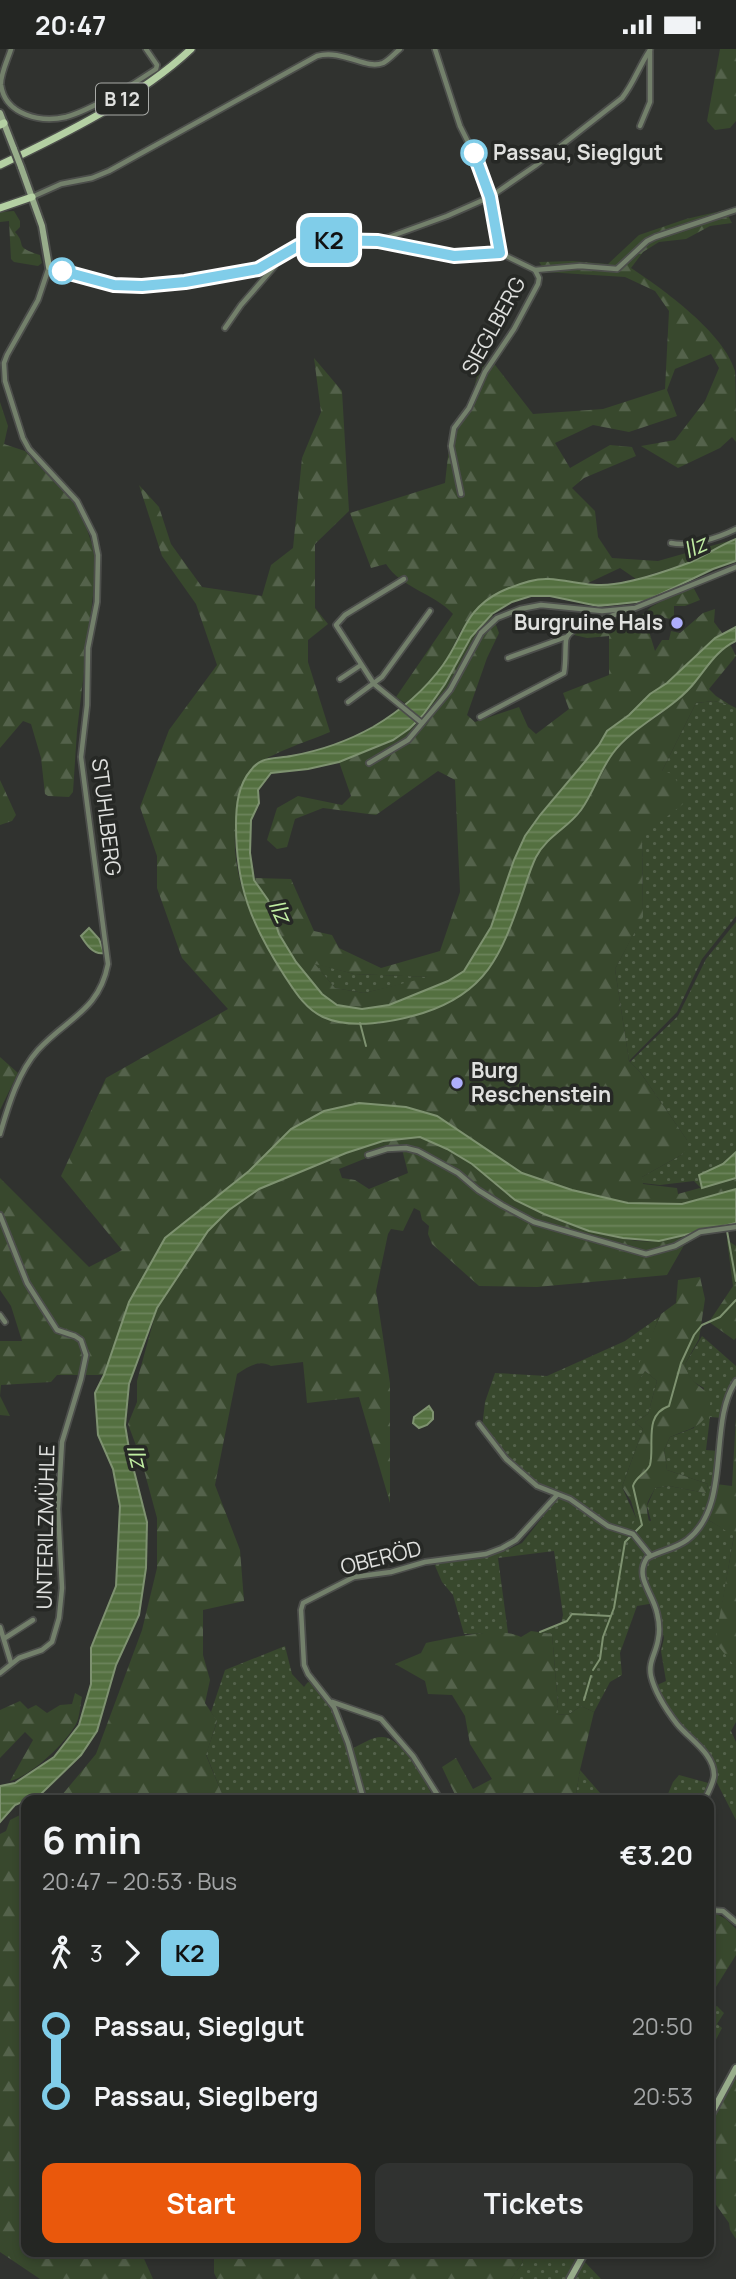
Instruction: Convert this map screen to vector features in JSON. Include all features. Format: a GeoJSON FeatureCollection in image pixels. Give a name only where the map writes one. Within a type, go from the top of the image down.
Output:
{"type":"FeatureCollection","features":[{"type":"Feature","properties":{"kind":"main road","name":"B 12"},"geometry":{"type":"LineString","coordinates":[[0,165],[48,142],[108,107],[158,76],[191,49]]}},
{"type":"Feature","properties":{"kind":"main road"},"geometry":{"type":"LineString","coordinates":[[0,208],[32,197]]}},
{"type":"Feature","properties":{"kind":"street"},"geometry":{"type":"LineString","coordinates":[[11,49],[2,81],[6,99],[18,112],[43,117],[70,115],[156,68],[146,49]]}},
{"type":"Feature","properties":{"kind":"street"},"geometry":{"type":"LineString","coordinates":[[346,49],[347,56]]}},
{"type":"Feature","properties":{"kind":"street"},"geometry":{"type":"LineString","coordinates":[[32,197],[61,184],[92,178],[109,171],[317,56],[347,56],[375,65],[388,60],[400,49]]}},
{"type":"Feature","properties":{"kind":"street"},"geometry":{"type":"LineString","coordinates":[[435,49],[460,127],[473,152],[490,197],[500,253]]}},
{"type":"Feature","properties":{"kind":"street"},"geometry":{"type":"LineString","coordinates":[[378,241],[490,197],[535,166],[622,97],[634,83],[637,70],[650,49]]}},
{"type":"Feature","properties":{"kind":"street"},"geometry":{"type":"LineString","coordinates":[[640,126],[650,101],[650,49]]}},
{"type":"Feature","properties":{"kind":"street"},"geometry":{"type":"LineString","coordinates":[[0,113],[32,197],[44,235],[49,267],[114,285],[142,286],[226,276],[258,269],[274,261]]}},
{"type":"Feature","properties":{"kind":"street"},"geometry":{"type":"LineString","coordinates":[[535,270],[580,266],[617,269],[655,237],[736,210]]}},
{"type":"Feature","properties":{"kind":"street","name":"SIEGLBERG"},"geometry":{"type":"LineString","coordinates":[[225,328],[274,267],[274,261],[298,246],[319,240],[378,241],[454,256],[500,253],[535,270],[539,278],[538,284],[514,329],[485,372],[469,408],[454,428],[451,437],[460,494]]}},
{"type":"Feature","properties":{"kind":"street","name":"STUHLBERG"},"geometry":{"type":"LineString","coordinates":[[0,1134],[6,1113],[30,1060],[90,1004],[103,985],[108,964],[81,757],[87,705],[88,647],[97,602],[98,555],[94,535],[77,501],[29,449],[19,429],[5,381],[4,363],[38,300],[49,267]]}},
{"type":"Feature","properties":{"kind":"street"},"geometry":{"type":"LineString","coordinates":[[671,543],[684,544],[721,537],[736,530]]}},
{"type":"Feature","properties":{"kind":"street"},"geometry":{"type":"LineString","coordinates":[[508,658],[566,637],[579,626],[654,601],[736,567]]}},
{"type":"Feature","properties":{"kind":"street"},"geometry":{"type":"LineString","coordinates":[[404,579],[345,615],[336,625],[374,684],[420,722]]}},
{"type":"Feature","properties":{"kind":"street"},"geometry":{"type":"LineString","coordinates":[[369,763],[408,740],[454,683],[481,633],[497,618],[520,609],[541,605],[602,611],[628,609]]}},
{"type":"Feature","properties":{"kind":"street"},"geometry":{"type":"LineString","coordinates":[[348,702],[374,684],[390,668],[430,611]]}},
{"type":"Feature","properties":{"kind":"street"},"geometry":{"type":"LineString","coordinates":[[480,717],[564,673],[567,658],[566,637]]}},
{"type":"Feature","properties":{"kind":"street"},"geometry":{"type":"LineString","coordinates":[[340,679],[361,665]]}},
{"type":"Feature","properties":{"kind":"street"},"geometry":{"type":"LineString","coordinates":[[368,1155],[396,1148],[418,1151],[458,1173],[502,1205],[534,1222],[646,1254],[674,1246],[694,1234],[736,1227]]}},
{"type":"Feature","properties":{"kind":"street","name":"UNTERILZMÜHLE"},"geometry":{"type":"LineString","coordinates":[[0,1215],[27,1283],[39,1303],[57,1330],[75,1336],[83,1344],[86,1353],[62,1442],[58,1509],[62,1588],[56,1635],[48,1646],[22,1656],[0,1673]]}},
{"type":"Feature","properties":{"kind":"street"},"geometry":{"type":"LineString","coordinates":[[0,1315],[5,1322]]}},
{"type":"Feature","properties":{"kind":"street"},"geometry":{"type":"LineString","coordinates":[[706,1795],[714,1777],[712,1766],[702,1749],[676,1723],[659,1695],[651,1672],[651,1658],[659,1630],[655,1603],[641,1569],[644,1560],[650,1555],[686,1541],[707,1515],[720,1454],[726,1402],[736,1381]]}},
{"type":"Feature","properties":{"kind":"street"},"geometry":{"type":"LineString","coordinates":[[479,1424],[506,1459],[537,1486],[576,1503],[608,1527],[633,1534],[650,1555]]}},
{"type":"Feature","properties":{"kind":"street","name":"OBERÖD"},"geometry":{"type":"LineString","coordinates":[[362,1795],[348,1743],[331,1702],[304,1665],[303,1603],[354,1577],[391,1572],[425,1562],[494,1552],[516,1540],[557,1495]]}},
{"type":"Feature","properties":{"kind":"street"},"geometry":{"type":"LineString","coordinates":[[5,1638],[33,1620]]}},
{"type":"Feature","properties":{"kind":"street"},"geometry":{"type":"LineString","coordinates":[[0,1627],[11,1663]]}},
{"type":"Feature","properties":{"kind":"street"},"geometry":{"type":"LineString","coordinates":[[331,1702],[381,1719],[413,1756],[437,1794]]}},
{"type":"Feature","properties":{"kind":"street"},"geometry":{"type":"LineString","coordinates":[[714,1910],[723,1911],[736,1922]]}},
{"type":"Feature","properties":{"kind":"street"},"geometry":{"type":"LineString","coordinates":[[714,2109],[736,2067]]}},
{"type":"Feature","properties":{"kind":"street"},"geometry":{"type":"LineString","coordinates":[[570,2279],[582,2257]]}},
{"type":"Feature","properties":{"kind":"green space"},"geometry":{"type":"Polygon","coordinates":[[[720,49],[736,49],[736,121],[730,128],[715,130],[707,121],[720,49]]]}},
{"type":"Feature","properties":{"kind":"green space"},"geometry":{"type":"Polygon","coordinates":[[[725,210],[732,223],[710,226],[686,239],[659,242],[643,252],[631,268],[691,313],[719,342],[729,357],[735,371],[736,442],[732,437],[720,448],[678,468],[641,446],[675,440],[705,401],[719,368],[711,354],[675,369],[667,390],[677,416],[629,432],[593,425],[555,443],[570,468],[610,445],[632,447],[636,456],[584,478],[572,488],[595,511],[598,537],[612,558],[658,561],[732,540],[693,561],[636,579],[620,568],[586,584],[545,578],[500,593],[461,630],[446,661],[423,691],[405,703],[396,697],[453,614],[400,579],[386,564],[371,568],[350,513],[445,483],[449,447],[470,406],[479,367],[492,361],[533,414],[603,409],[665,389],[669,311],[655,291],[625,277],[546,272],[539,262],[608,264],[639,235],[686,219],[725,210]]]}},
{"type":"Feature","properties":{"kind":"green space"},"geometry":{"type":"Polygon","coordinates":[[[14,211],[20,221],[20,227],[15,232],[23,247],[40,255],[42,263],[38,266],[14,262],[11,259],[9,221],[0,222],[0,212],[14,211]]]}},
{"type":"Feature","properties":{"kind":"green space"},"geometry":{"type":"Polygon","coordinates":[[[314,358],[342,391],[349,511],[315,544],[315,608],[328,624],[308,640],[308,662],[330,732],[259,763],[253,768],[246,782],[235,826],[235,854],[240,881],[260,933],[305,1005],[378,1024],[423,1013],[454,1000],[522,896],[534,860],[546,841],[580,813],[613,753],[633,733],[662,713],[694,683],[708,663],[730,644],[736,656],[709,689],[730,705],[714,701],[696,703],[662,771],[673,774],[687,801],[642,836],[643,917],[615,969],[629,1061],[640,1072],[687,1140],[687,1148],[683,1154],[642,1177],[643,1184],[677,1188],[678,1194],[736,1178],[736,1189],[682,1204],[628,1203],[572,1190],[522,1173],[437,1116],[291,1129],[129,1302],[104,1375],[57,1375],[51,1382],[1,1385],[0,1396],[0,1341],[22,1341],[11,1306],[0,1290],[0,1178],[89,1267],[122,1250],[61,1176],[106,1078],[228,1009],[182,958],[157,888],[157,856],[140,807],[169,730],[217,665],[196,604],[162,556],[139,485],[159,507],[171,544],[202,587],[262,596],[271,565],[293,548],[302,458],[321,412],[314,358]]]}},
{"type":"Feature","properties":{"kind":"green space"},"geometry":{"type":"Polygon","coordinates":[[[0,402],[8,426],[4,444],[25,451],[73,502],[93,547],[96,570],[77,731],[73,792],[69,797],[45,794],[41,758],[31,724],[23,721],[0,748],[0,402]]]}},
{"type":"Feature","properties":{"kind":"green space"},"geometry":{"type":"Polygon","coordinates":[[[692,585],[700,600],[685,606],[674,606],[674,619],[663,618],[648,628],[655,651],[662,640],[669,640],[671,631],[680,633],[703,613],[715,609],[714,622],[723,634],[607,731],[599,745],[539,815],[514,860],[491,927],[464,971],[448,981],[389,1005],[362,1009],[337,1005],[322,994],[296,962],[279,934],[268,900],[254,878],[291,879],[314,931],[332,935],[339,948],[381,968],[440,951],[460,892],[455,780],[438,771],[376,815],[323,808],[295,819],[287,847],[277,849],[267,840],[277,808],[298,796],[342,805],[351,796],[339,762],[391,741],[418,721],[435,699],[470,638],[492,614],[499,633],[467,715],[475,722],[519,707],[528,727],[536,734],[569,709],[563,693],[609,675],[609,636],[587,638],[574,635],[578,628],[622,615],[640,617],[651,607],[692,585]],[[315,964],[335,988],[364,993],[429,977],[354,974],[315,964]]]}},
{"type":"Feature","properties":{"kind":"green space"},"geometry":{"type":"Polygon","coordinates":[[[714,701],[736,708],[736,916],[702,959],[677,1012],[629,1061],[615,969],[643,916],[642,836],[662,771],[696,703],[714,701]]]}},
{"type":"Feature","properties":{"kind":"green space"},"geometry":{"type":"Polygon","coordinates":[[[0,780],[16,815],[12,821],[0,825],[0,780]]]}},
{"type":"Feature","properties":{"kind":"green space"},"geometry":{"type":"Polygon","coordinates":[[[736,922],[736,1152],[723,1164],[699,1175],[706,1188],[701,1188],[694,1181],[660,1185],[642,1183],[642,1177],[683,1154],[687,1140],[640,1072],[630,1062],[678,1016],[706,959],[736,922]]]}},
{"type":"Feature","properties":{"kind":"green space"},"geometry":{"type":"Polygon","coordinates":[[[314,963],[354,974],[433,977],[364,993],[335,988],[314,963]]]}},
{"type":"Feature","properties":{"kind":"green space"},"geometry":{"type":"Polygon","coordinates":[[[0,1057],[18,1073],[0,1110],[0,1057]]]}},
{"type":"Feature","properties":{"kind":"green space"},"geometry":{"type":"Polygon","coordinates":[[[421,1137],[467,1161],[515,1200],[565,1223],[605,1235],[643,1241],[659,1241],[691,1233],[667,1275],[537,1287],[479,1286],[432,1244],[428,1234],[429,1226],[422,1220],[420,1211],[414,1208],[403,1231],[391,1229],[388,1234],[376,1291],[390,1383],[390,1503],[359,1397],[307,1403],[303,1362],[271,1366],[258,1364],[237,1374],[215,1485],[240,1550],[244,1601],[203,1610],[203,1655],[210,1680],[205,1703],[217,1721],[206,1755],[223,1795],[62,1795],[96,1754],[142,1630],[157,1568],[157,1518],[141,1459],[128,1424],[137,1402],[137,1381],[157,1308],[208,1231],[229,1210],[259,1189],[346,1153],[383,1141],[421,1137]],[[402,1149],[369,1157],[339,1169],[342,1178],[355,1180],[369,1189],[408,1173],[402,1149]]]}},
{"type":"Feature","properties":{"kind":"green space"},"geometry":{"type":"Polygon","coordinates":[[[727,1240],[736,1246],[734,1340],[709,1322],[733,1286],[727,1240]]]}},
{"type":"Feature","properties":{"kind":"green space"},"geometry":{"type":"Polygon","coordinates":[[[700,1277],[705,1299],[699,1339],[685,1364],[692,1380],[711,1397],[710,1407],[699,1424],[670,1437],[664,1450],[667,1470],[708,1484],[706,1493],[669,1486],[655,1488],[647,1504],[648,1532],[641,1541],[629,1532],[636,1518],[631,1501],[622,1487],[643,1429],[635,1422],[648,1414],[657,1381],[645,1371],[633,1389],[629,1386],[661,1314],[676,1303],[678,1280],[700,1277]]]}},
{"type":"Feature","properties":{"kind":"green space"},"geometry":{"type":"Polygon","coordinates":[[[659,1317],[633,1388],[645,1371],[657,1381],[648,1414],[635,1422],[643,1429],[622,1487],[636,1518],[651,1521],[647,1506],[655,1488],[669,1486],[706,1493],[708,1484],[667,1470],[664,1450],[670,1437],[694,1428],[704,1388],[691,1379],[685,1364],[702,1336],[736,1366],[736,1381],[723,1418],[710,1417],[706,1450],[719,1451],[714,1487],[705,1518],[734,1535],[716,1641],[736,1668],[736,1722],[731,1731],[736,1742],[736,1820],[714,1777],[708,1757],[676,1723],[655,1686],[666,1681],[661,1651],[664,1638],[655,1603],[637,1606],[620,1653],[622,1675],[610,1682],[594,1712],[581,1706],[568,1715],[555,1714],[558,1705],[552,1634],[540,1632],[561,1623],[563,1615],[554,1551],[498,1558],[508,1633],[464,1634],[453,1595],[442,1582],[433,1561],[509,1549],[522,1543],[557,1499],[567,1499],[537,1486],[506,1459],[482,1428],[485,1402],[495,1373],[547,1376],[625,1341],[659,1317]]]}},
{"type":"Feature","properties":{"kind":"green space"},"geometry":{"type":"Polygon","coordinates":[[[0,1396],[10,1416],[0,1415],[0,1396]]]}},
{"type":"Feature","properties":{"kind":"green space"},"geometry":{"type":"Polygon","coordinates":[[[736,1416],[736,1668],[715,1642],[734,1536],[707,1519],[716,1484],[732,1486],[736,1416]]]}},
{"type":"Feature","properties":{"kind":"green space"},"geometry":{"type":"Polygon","coordinates":[[[531,1631],[552,1634],[558,1705],[556,1714],[568,1715],[581,1706],[594,1712],[576,1795],[455,1795],[442,1767],[456,1758],[473,1789],[492,1779],[470,1744],[465,1716],[452,1695],[428,1694],[425,1681],[395,1664],[421,1653],[426,1643],[488,1633],[521,1637],[531,1631]]]}},
{"type":"Feature","properties":{"kind":"green space"},"geometry":{"type":"Polygon","coordinates":[[[285,1646],[292,1674],[304,1687],[308,1682],[312,1683],[331,1701],[350,1750],[374,1738],[390,1739],[398,1744],[413,1762],[432,1795],[223,1795],[206,1754],[217,1722],[211,1712],[225,1670],[285,1646]]]}},
{"type":"Feature","properties":{"kind":"green space"},"geometry":{"type":"Polygon","coordinates":[[[75,1693],[82,1697],[78,1718],[71,1732],[37,1766],[10,1781],[33,1740],[25,1732],[0,1758],[0,1710],[20,1701],[28,1709],[36,1705],[47,1713],[60,1705],[72,1704],[75,1693]]]}},
{"type":"Feature","properties":{"kind":"green space"},"geometry":{"type":"Polygon","coordinates":[[[580,1770],[602,1795],[576,1795],[580,1770]]]}},
{"type":"Feature","properties":{"kind":"green space"},"geometry":{"type":"Polygon","coordinates":[[[679,1775],[712,1784],[707,1795],[668,1795],[679,1775]]]}},
{"type":"Feature","properties":{"kind":"green space"},"geometry":{"type":"Polygon","coordinates":[[[21,1814],[21,2257],[143,2257],[153,2279],[40,2279],[0,2252],[0,1834],[6,1831],[10,1820],[21,1814]]]}},
{"type":"Feature","properties":{"kind":"green space"},"geometry":{"type":"Polygon","coordinates":[[[714,1913],[736,1929],[736,1955],[714,1990],[714,1913]]]}},
{"type":"Feature","properties":{"kind":"green space"},"geometry":{"type":"Polygon","coordinates":[[[717,2006],[724,2013],[717,2024],[722,2028],[714,2043],[714,2007],[717,2006]]]}},
{"type":"Feature","properties":{"kind":"green space"},"geometry":{"type":"Polygon","coordinates":[[[736,2077],[736,2239],[729,2223],[714,2202],[714,2114],[736,2077]]]}},
{"type":"Feature","properties":{"kind":"green space"},"geometry":{"type":"Polygon","coordinates":[[[214,2257],[521,2257],[523,2262],[511,2279],[217,2279],[214,2273],[214,2257]]]}},
{"type":"Feature","properties":{"kind":"green space"},"geometry":{"type":"Polygon","coordinates":[[[521,2257],[579,2257],[567,2279],[511,2279],[523,2262],[521,2257]]]}},
{"type":"Feature","properties":{"kind":"green space"},"geometry":{"type":"Polygon","coordinates":[[[583,2260],[601,2279],[572,2279],[583,2260]]]}},
{"type":"Feature","properties":{"kind":"shaded area"},"geometry":{"type":"Polygon","coordinates":[[[736,539],[736,561],[646,601],[598,606],[550,596],[531,596],[512,602],[492,614],[471,637],[445,684],[423,715],[409,729],[393,740],[339,762],[271,773],[258,790],[259,803],[251,820],[250,853],[254,880],[268,900],[279,934],[296,962],[322,994],[337,1005],[362,1009],[389,1005],[448,981],[464,971],[491,927],[514,860],[525,836],[540,815],[599,745],[607,731],[667,683],[715,638],[736,627],[736,641],[718,654],[686,692],[632,734],[613,753],[581,810],[536,857],[498,954],[476,983],[462,995],[423,1013],[386,1022],[359,1024],[323,1017],[300,999],[263,939],[242,886],[237,847],[237,811],[241,789],[253,767],[265,760],[302,754],[343,741],[393,714],[428,683],[443,665],[479,607],[500,592],[543,579],[598,585],[633,581],[691,562],[736,539]]]}},
{"type":"Feature","properties":{"kind":"shaded area"},"geometry":{"type":"Polygon","coordinates":[[[89,928],[99,939],[104,953],[93,951],[81,936],[89,928]]]}},
{"type":"Feature","properties":{"kind":"shaded area"},"geometry":{"type":"Polygon","coordinates":[[[359,1103],[406,1107],[437,1116],[522,1173],[572,1190],[628,1203],[682,1204],[736,1189],[736,1223],[659,1241],[623,1238],[589,1231],[515,1200],[472,1164],[420,1137],[383,1141],[346,1153],[259,1189],[229,1210],[208,1231],[157,1308],[129,1384],[125,1425],[147,1522],[146,1568],[139,1615],[116,1665],[97,1731],[81,1755],[41,1794],[21,1795],[21,1802],[15,1805],[0,1822],[0,1786],[15,1783],[54,1757],[79,1725],[91,1684],[91,1648],[116,1586],[120,1506],[113,1469],[98,1435],[95,1393],[104,1375],[129,1302],[165,1238],[249,1171],[291,1129],[324,1111],[359,1103]]]}},
{"type":"Feature","properties":{"kind":"shaded area"},"geometry":{"type":"Polygon","coordinates":[[[736,1152],[736,1178],[702,1188],[699,1175],[723,1164],[736,1152]]]}},
{"type":"Feature","properties":{"kind":"shaded area"},"geometry":{"type":"Polygon","coordinates":[[[429,1406],[433,1419],[419,1428],[413,1423],[414,1417],[429,1406]]]}},
{"type":"Feature","properties":{"kind":"waterway"},"geometry":{"type":"LineString","coordinates":[[360,1023],[366,1046]]}},
{"type":"Feature","properties":{"kind":"waterway"},"geometry":{"type":"LineString","coordinates":[[727,1231],[736,1281]]}},
{"type":"Feature","properties":{"kind":"waterway"},"geometry":{"type":"LineString","coordinates":[[636,1531],[642,1525],[633,1486],[650,1465],[652,1431],[656,1416],[669,1406],[681,1363],[694,1335],[702,1325],[720,1317],[736,1300]]}},
{"type":"Feature","properties":{"kind":"waterway"},"geometry":{"type":"LineString","coordinates":[[593,1670],[600,1659],[603,1637],[614,1608],[625,1542],[631,1536]]}},
{"type":"Feature","properties":{"kind":"waterway"},"geometry":{"type":"LineString","coordinates":[[540,1632],[567,1621],[572,1614],[610,1616]]}},
{"type":"Feature","properties":{"kind":"waterway"},"geometry":{"type":"LineString","coordinates":[[584,1700],[591,1676]]}},
{"type":"Feature","properties":{"kind":"bus line","name":"K2"},"geometry":{"type":"LineString","coordinates":[[62,271],[114,285],[142,286],[185,282],[258,269],[298,246],[319,240],[378,241],[454,256],[500,253],[490,197],[474,153]]}},
{"type":"Feature","properties":{"kind":"place","name":"Passau, Sieglgut"},"geometry":{"type":"Point","coordinates":[474,153]}},
{"type":"Feature","properties":{"kind":"place","name":"Burgruine Hals"},"geometry":{"type":"Point","coordinates":[677,623]}},
{"type":"Feature","properties":{"kind":"place","name":"Burg Reschenstein"},"geometry":{"type":"Point","coordinates":[457,1083]}},
{"type":"Feature","properties":{"kind":"water label","name":"Ilz"},"geometry":{"type":"Point","coordinates":[695,547]}},
{"type":"Feature","properties":{"kind":"water label","name":"Ilz"},"geometry":{"type":"Point","coordinates":[280,911]}},
{"type":"Feature","properties":{"kind":"water label","name":"Ilz"},"geometry":{"type":"Point","coordinates":[137,1456]}}]}
